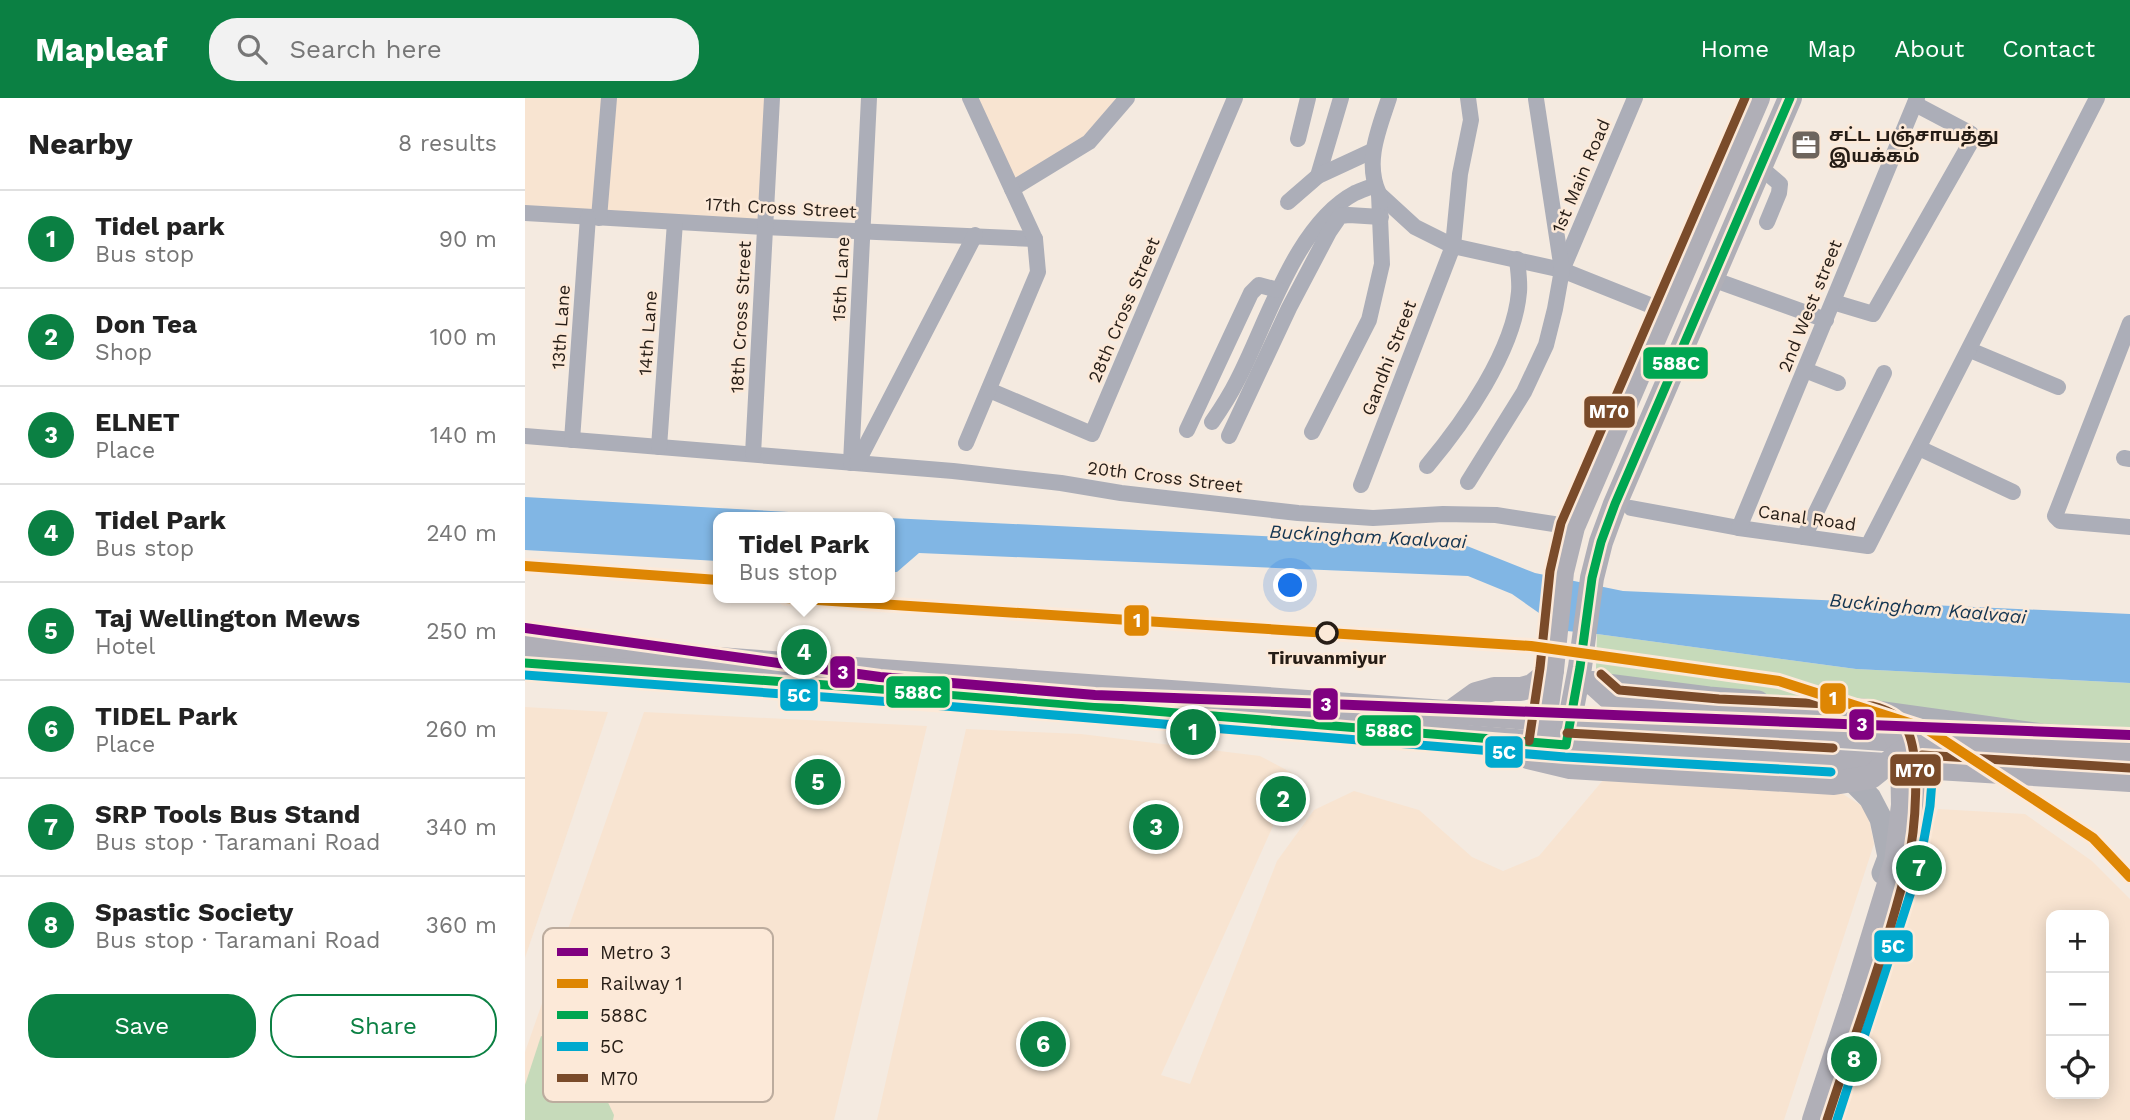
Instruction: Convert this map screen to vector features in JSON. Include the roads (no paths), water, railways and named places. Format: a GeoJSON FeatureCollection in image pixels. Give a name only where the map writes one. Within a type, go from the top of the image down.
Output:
{"type":"FeatureCollection","features":[{"type":"Feature","properties":{"kind":"main road"},"geometry":{"type":"LineString","coordinates":[[1556,734],[1552,670],[1562,572],[1573,527],[1758,98]]}},
{"type":"Feature","properties":{"kind":"main road"},"geometry":{"type":"LineString","coordinates":[[1556,734],[1585,682],[1585,631],[1591,578],[1601,542],[1790,98]]}},
{"type":"Feature","properties":{"kind":"main road"},"geometry":{"type":"LineString","coordinates":[[525,645],[1451,712],[1556,734],[1832,760],[1912,759],[2130,780]]}},
{"type":"Feature","properties":{"kind":"main road"},"geometry":{"type":"LineString","coordinates":[[525,663],[1501,739],[1696,726],[2130,757]]}},
{"type":"Feature","properties":{"kind":"main road"},"geometry":{"type":"LineString","coordinates":[[1451,712],[1476,694],[1532,686],[1552,670]]}},
{"type":"Feature","properties":{"kind":"main road"},"geometry":{"type":"LineString","coordinates":[[1585,682],[1614,702],[1718,711],[1871,718],[1882,721],[1894,731],[1912,759],[1896,860],[1814,1120]]}},
{"type":"Feature","properties":{"kind":"main road"},"geometry":{"type":"LineString","coordinates":[[1614,702],[1556,734],[1528,757],[1570,767],[1834,783],[1871,777],[1912,759]]}},
{"type":"Feature","properties":{"kind":"street","name":"13th Lane"},"geometry":{"type":"LineString","coordinates":[[572,440],[594,217],[609,98]]}},
{"type":"Feature","properties":{"kind":"street","name":"18th Cross Street"},"geometry":{"type":"LineString","coordinates":[[753,454],[772,98]]}},
{"type":"Feature","properties":{"kind":"street","name":"15th Lane"},"geometry":{"type":"LineString","coordinates":[[854,463],[870,98]]}},
{"type":"Feature","properties":{"kind":"street"},"geometry":{"type":"LineString","coordinates":[[966,443],[1038,272],[1035,239],[970,98]]}},
{"type":"Feature","properties":{"kind":"street"},"geometry":{"type":"LineString","coordinates":[[1012,189],[1089,142],[1127,98]]}},
{"type":"Feature","properties":{"kind":"street","name":"28th Cross Street"},"geometry":{"type":"LineString","coordinates":[[989,390],[1092,434],[1235,98]]}},
{"type":"Feature","properties":{"kind":"street"},"geometry":{"type":"LineString","coordinates":[[1298,139],[1308,98]]}},
{"type":"Feature","properties":{"kind":"street"},"geometry":{"type":"LineString","coordinates":[[1318,176],[1341,98]]}},
{"type":"Feature","properties":{"kind":"street"},"geometry":{"type":"LineString","coordinates":[[1312,432],[1369,320],[1382,264],[1381,217],[1371,151],[1389,98]]}},
{"type":"Feature","properties":{"kind":"street","name":"Gandhi Street"},"geometry":{"type":"LineString","coordinates":[[1361,485],[1453,246],[1460,174],[1471,120],[1468,98]]}},
{"type":"Feature","properties":{"kind":"street","name":"1st Main Road"},"geometry":{"type":"LineString","coordinates":[[1562,270],[1635,98]]}},
{"type":"Feature","properties":{"kind":"street","name":"Canal Road"},"geometry":{"type":"LineString","coordinates":[[1631,508],[1739,528],[1868,546],[2097,98]]}},
{"type":"Feature","properties":{"kind":"street"},"geometry":{"type":"LineString","coordinates":[[1468,482],[1524,392],[1546,345],[1555,309],[1562,270],[1537,99]]}},
{"type":"Feature","properties":{"kind":"street"},"geometry":{"type":"LineString","coordinates":[[1833,303],[1873,314],[1972,140],[1970,133],[1916,101]]}},
{"type":"Feature","properties":{"kind":"street","name":"2nd West street"},"geometry":{"type":"LineString","coordinates":[[1739,528],[1916,101]]}},
{"type":"Feature","properties":{"kind":"street"},"geometry":{"type":"LineString","coordinates":[[1289,202],[1318,176],[1371,151]]}},
{"type":"Feature","properties":{"kind":"street"},"geometry":{"type":"LineString","coordinates":[[1760,167],[1780,184],[1767,222]]}},
{"type":"Feature","properties":{"kind":"street"},"geometry":{"type":"LineString","coordinates":[[1377,190],[1415,227],[1453,246],[1562,270],[1667,312]]}},
{"type":"Feature","properties":{"kind":"street"},"geometry":{"type":"LineString","coordinates":[[1212,422],[1237,381],[1278,290],[1311,234],[1329,214],[1354,194],[1377,190]]}},
{"type":"Feature","properties":{"kind":"street","name":"17th Cross Street"},"geometry":{"type":"LineString","coordinates":[[525,213],[1035,239]]}},
{"type":"Feature","properties":{"kind":"street"},"geometry":{"type":"LineString","coordinates":[[1229,436],[1289,308],[1329,232],[1341,216],[1381,217]]}},
{"type":"Feature","properties":{"kind":"street","name":"14th Lane"},"geometry":{"type":"LineString","coordinates":[[659,446],[675,222]]}},
{"type":"Feature","properties":{"kind":"street"},"geometry":{"type":"LineString","coordinates":[[854,463],[975,235]]}},
{"type":"Feature","properties":{"kind":"street"},"geometry":{"type":"LineString","coordinates":[[1427,466],[1446,444],[1502,353],[1514,319],[1519,290],[1517,259]]}},
{"type":"Feature","properties":{"kind":"street"},"geometry":{"type":"LineString","coordinates":[[1712,279],[1826,320]]}},
{"type":"Feature","properties":{"kind":"street"},"geometry":{"type":"LineString","coordinates":[[1187,430],[1251,293],[1259,285],[1278,290]]}},
{"type":"Feature","properties":{"kind":"street"},"geometry":{"type":"LineString","coordinates":[[2130,323],[2056,516],[2060,522],[2130,527]]}},
{"type":"Feature","properties":{"kind":"street"},"geometry":{"type":"LineString","coordinates":[[1970,350],[2058,387]]}},
{"type":"Feature","properties":{"kind":"street"},"geometry":{"type":"LineString","coordinates":[[1805,370],[1838,383]]}},
{"type":"Feature","properties":{"kind":"street"},"geometry":{"type":"LineString","coordinates":[[1804,537],[1884,373]]}},
{"type":"Feature","properties":{"kind":"street","name":"20th Cross Street"},"geometry":{"type":"LineString","coordinates":[[525,436],[980,474],[1298,513],[1374,518],[1443,514],[1496,515],[1573,527]]}},
{"type":"Feature","properties":{"kind":"street"},"geometry":{"type":"LineString","coordinates":[[1919,448],[2013,492]]}},
{"type":"Feature","properties":{"kind":"street"},"geometry":{"type":"LineString","coordinates":[[1585,682],[1709,698],[1874,711],[2042,735],[2130,739]]}},
{"type":"Feature","properties":{"kind":"street"},"geometry":{"type":"LineString","coordinates":[[1824,1120],[1907,863],[1918,804],[1912,759]]}},
{"type":"Feature","properties":{"kind":"street"},"geometry":{"type":"LineString","coordinates":[[1801,1120],[1889,857],[1881,819],[1870,798],[1832,760]]}},
{"type":"Feature","properties":{"kind":"street"},"geometry":{"type":"LineString","coordinates":[[1870,798],[1918,804]]}},
{"type":"Feature","properties":{"kind":"water"},"geometry":{"type":"Polygon","coordinates":[[[525,497],[789,512],[713,512],[713,561],[525,550],[525,497]]]}},
{"type":"Feature","properties":{"kind":"water","name":"Buckingham Kaalvaai"},"geometry":{"type":"Polygon","coordinates":[[[895,518],[1467,546],[1535,573],[1623,591],[2130,614],[2130,683],[1856,669],[1547,629],[1539,613],[1512,594],[1468,576],[919,553],[897,572],[895,518]]]}},
{"type":"Feature","properties":{"kind":"metro line","name":"3"},"geometry":{"type":"LineString","coordinates":[[525,628],[880,677],[1095,695],[2130,735]]}},
{"type":"Feature","properties":{"kind":"rail line","name":"1"},"geometry":{"type":"LineString","coordinates":[[525,566],[713,580]]}},
{"type":"Feature","properties":{"kind":"rail line","name":"1"},"geometry":{"type":"LineString","coordinates":[[864,603],[1531,646],[1779,681],[1925,728],[2093,838],[2130,877]]}},
{"type":"Feature","properties":{"kind":"place","name":"சட்ட பஞ்சாயத்து இயக்கம்"},"geometry":{"type":"Point","coordinates":[1806,145]}},
{"type":"Feature","properties":{"kind":"place","name":"Tiruvanmiyur"},"geometry":{"type":"Point","coordinates":[1327,633]}},
{"type":"Feature","properties":{"kind":"place","name":"Tidel Park"},"geometry":{"type":"Point","coordinates":[804,652]}},
{"type":"Feature","properties":{"kind":"place","name":"Tidel park"},"geometry":{"type":"Point","coordinates":[1193,732]}},
{"type":"Feature","properties":{"kind":"place","name":"Taj Wellington Mews"},"geometry":{"type":"Point","coordinates":[818,782]}},
{"type":"Feature","properties":{"kind":"place","name":"Don Tea"},"geometry":{"type":"Point","coordinates":[1283,799]}},
{"type":"Feature","properties":{"kind":"place","name":"ELNET"},"geometry":{"type":"Point","coordinates":[1156,827]}},
{"type":"Feature","properties":{"kind":"place","name":"SRP Tools Bus Stand"},"geometry":{"type":"Point","coordinates":[1919,868]}},
{"type":"Feature","properties":{"kind":"place","name":"TIDEL Park"},"geometry":{"type":"Point","coordinates":[1043,1044]}},
{"type":"Feature","properties":{"kind":"place","name":"Spastic Society"},"geometry":{"type":"Point","coordinates":[1854,1059]}}]}
